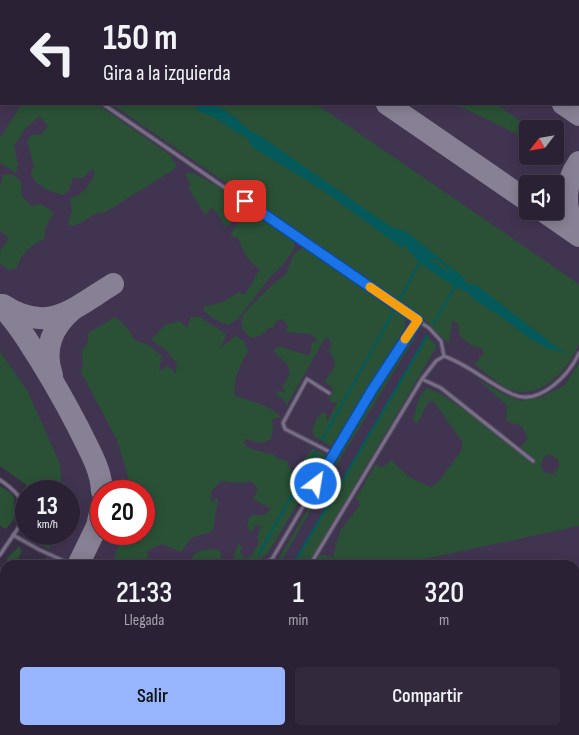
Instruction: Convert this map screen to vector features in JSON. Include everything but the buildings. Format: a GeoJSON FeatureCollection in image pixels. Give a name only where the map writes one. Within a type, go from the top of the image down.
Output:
{"type":"FeatureCollection","features":[{"type":"Feature","properties":{"kind":"lane"},"geometry":{"type":"LineString","coordinates":[[104,105],[429,328],[441,341],[444,356]]}},
{"type":"Feature","properties":{"kind":"lane"},"geometry":{"type":"LineString","coordinates":[[270,560],[372,390],[418,320]]}},
{"type":"Feature","properties":{"kind":"lane"},"geometry":{"type":"LineString","coordinates":[[444,356],[473,370],[513,395],[526,397],[545,391],[560,381],[579,353]]}},
{"type":"Feature","properties":{"kind":"lane"},"geometry":{"type":"LineString","coordinates":[[313,560],[422,380],[436,361],[444,356]]}},
{"type":"Feature","properties":{"kind":"lane"},"geometry":{"type":"LineString","coordinates":[[329,392],[307,380],[282,423],[285,429],[334,454]]}},
{"type":"Feature","properties":{"kind":"lane"},"geometry":{"type":"LineString","coordinates":[[422,380],[441,388],[533,461]]}},
{"type":"Feature","properties":{"kind":"lane"},"geometry":{"type":"LineString","coordinates":[[0,480],[16,492],[24,506],[25,513],[0,554]]}},
{"type":"Feature","properties":{"kind":"lane"},"geometry":{"type":"LineString","coordinates":[[13,535],[62,560]]}},
{"type":"Feature","properties":{"kind":"shaded area"},"geometry":{"type":"Polygon","coordinates":[[[0,105],[579,105],[579,560],[44,560],[51,545],[80,545],[80,480],[61,480],[59,464],[27,390],[0,351],[0,105]]]}},
{"type":"Feature","properties":{"kind":"shaded area"},"geometry":{"type":"Polygon","coordinates":[[[21,105],[98,105],[170,155],[177,166],[104,213],[95,214],[79,224],[70,226],[68,221],[72,212],[70,199],[86,189],[95,173],[92,169],[83,178],[73,178],[69,190],[63,195],[41,186],[31,174],[34,165],[27,141],[32,135],[41,135],[48,126],[39,116],[25,129],[14,146],[18,164],[16,173],[0,163],[0,138],[21,105]]]}},
{"type":"Feature","properties":{"kind":"shaded area"},"geometry":{"type":"Polygon","coordinates":[[[113,105],[317,105],[579,284],[579,343],[575,353],[553,380],[533,390],[522,392],[511,390],[475,365],[484,353],[481,348],[472,346],[459,335],[459,324],[452,321],[449,344],[423,319],[113,105]]]}},
{"type":"Feature","properties":{"kind":"shaded area"},"geometry":{"type":"Polygon","coordinates":[[[195,105],[216,105],[235,117],[249,130],[262,137],[391,227],[407,232],[463,277],[469,287],[471,288],[475,284],[567,355],[549,349],[529,338],[472,298],[469,290],[451,278],[451,272],[439,261],[426,257],[422,258],[418,246],[408,240],[402,248],[321,189],[252,147],[248,139],[230,126],[230,115],[221,113],[215,118],[197,110],[195,105]]]}},
{"type":"Feature","properties":{"kind":"shaded area"},"geometry":{"type":"Polygon","coordinates":[[[457,105],[497,105],[519,120],[519,135],[457,105]]]}},
{"type":"Feature","properties":{"kind":"shaded area"},"geometry":{"type":"Polygon","coordinates":[[[190,172],[234,197],[246,208],[229,226],[224,225],[217,213],[210,207],[209,212],[205,215],[188,187],[191,185],[185,174],[190,172]]]}},
{"type":"Feature","properties":{"kind":"shaded area"},"geometry":{"type":"Polygon","coordinates":[[[12,174],[21,181],[22,197],[31,206],[41,204],[54,213],[45,228],[45,238],[24,254],[17,268],[8,270],[0,263],[0,251],[9,238],[0,231],[0,185],[2,175],[12,174]]]}},
{"type":"Feature","properties":{"kind":"shaded area"},"geometry":{"type":"Polygon","coordinates":[[[250,212],[256,213],[291,238],[295,243],[293,251],[281,267],[270,277],[238,319],[228,325],[214,319],[204,311],[204,306],[222,302],[239,292],[244,295],[260,269],[246,256],[238,238],[230,235],[237,224],[250,212]]]}},
{"type":"Feature","properties":{"kind":"shaded area"},"geometry":{"type":"Polygon","coordinates":[[[304,247],[402,313],[405,320],[402,333],[334,443],[330,446],[314,436],[312,430],[317,418],[325,411],[327,422],[337,403],[330,402],[329,399],[333,390],[332,387],[324,382],[334,367],[334,360],[328,351],[332,345],[328,338],[325,338],[287,405],[283,399],[275,394],[279,391],[287,393],[282,387],[290,374],[287,364],[273,351],[279,346],[310,356],[312,342],[318,341],[311,334],[285,332],[288,327],[283,319],[276,321],[273,328],[269,328],[260,336],[252,338],[245,332],[242,326],[243,316],[246,312],[254,302],[285,275],[295,254],[304,247]]]}},
{"type":"Feature","properties":{"kind":"shaded area"},"geometry":{"type":"Polygon","coordinates":[[[115,317],[125,325],[136,341],[149,345],[162,356],[159,371],[168,366],[176,374],[177,364],[166,350],[151,340],[165,325],[179,321],[187,328],[191,317],[200,317],[226,334],[222,347],[235,336],[244,341],[248,350],[236,378],[235,396],[266,406],[281,417],[272,419],[273,431],[270,440],[261,443],[245,439],[246,447],[273,454],[278,459],[287,461],[291,470],[297,471],[309,452],[314,449],[325,454],[323,462],[269,551],[260,560],[235,560],[234,556],[238,543],[242,547],[240,552],[245,558],[252,555],[259,542],[257,537],[261,526],[255,525],[253,531],[247,529],[249,518],[252,515],[264,515],[271,509],[253,499],[258,490],[252,481],[240,483],[221,481],[211,492],[211,502],[218,497],[213,531],[191,538],[181,552],[162,544],[147,551],[148,560],[114,560],[118,545],[155,545],[155,480],[128,480],[117,440],[80,370],[83,368],[82,350],[88,342],[88,333],[115,317]]]}},
{"type":"Feature","properties":{"kind":"shaded area"},"geometry":{"type":"Polygon","coordinates":[[[413,336],[415,338],[344,453],[282,560],[278,560],[367,408],[413,336]]]}},
{"type":"Feature","properties":{"kind":"shaded area"},"geometry":{"type":"Polygon","coordinates":[[[427,336],[437,346],[315,553],[333,557],[340,531],[360,505],[356,498],[376,464],[382,468],[391,460],[410,478],[431,487],[440,480],[461,451],[462,441],[434,402],[429,401],[417,424],[413,420],[419,397],[427,388],[443,395],[519,449],[528,438],[522,426],[506,421],[507,405],[477,379],[505,395],[522,401],[542,397],[565,385],[579,363],[579,526],[419,560],[296,560],[427,336]],[[548,455],[543,458],[541,467],[544,472],[553,474],[559,467],[557,458],[548,455]]]}},
{"type":"Feature","properties":{"kind":"shaded area"},"geometry":{"type":"Polygon","coordinates":[[[0,351],[27,390],[60,464],[61,480],[20,480],[0,466],[0,351]]]}},
{"type":"Feature","properties":{"kind":"shaded area"},"geometry":{"type":"Polygon","coordinates":[[[0,486],[11,493],[14,498],[14,519],[6,529],[0,526],[0,486]]]}},
{"type":"Feature","properties":{"kind":"shaded area"},"geometry":{"type":"Polygon","coordinates":[[[40,545],[51,545],[49,550],[40,545]]]}},
{"type":"Feature","properties":{"kind":"shaded area"},"geometry":{"type":"Polygon","coordinates":[[[20,546],[21,553],[18,560],[7,560],[7,558],[20,546]]]}},
{"type":"Feature","properties":{"kind":"shaded area"},"geometry":{"type":"Polygon","coordinates":[[[216,549],[221,552],[220,560],[192,560],[196,553],[202,550],[216,549]]]}},
{"type":"Feature","properties":{"kind":"waterway"},"geometry":{"type":"LineString","coordinates":[[205,105],[241,130]]}},
{"type":"Feature","properties":{"kind":"waterway"},"geometry":{"type":"LineString","coordinates":[[398,234],[428,263],[444,275],[468,288]]}},
{"type":"Feature","properties":{"kind":"waterway"},"geometry":{"type":"LineString","coordinates":[[400,299],[422,258]]}},
{"type":"Feature","properties":{"kind":"waterway"},"geometry":{"type":"LineString","coordinates":[[434,323],[457,283]]}},
{"type":"Feature","properties":{"kind":"waterway"},"geometry":{"type":"LineString","coordinates":[[322,440],[394,311]]}},
{"type":"Feature","properties":{"kind":"waterway"},"geometry":{"type":"LineString","coordinates":[[296,560],[427,336]]}},
{"type":"Feature","properties":{"kind":"waterway"},"geometry":{"type":"LineString","coordinates":[[259,554],[316,452]]}},
{"type":"Feature","properties":{"kind":"taxiway"},"geometry":{"type":"LineString","coordinates":[[388,105],[519,195]]}},
{"type":"Feature","properties":{"kind":"taxiway"},"geometry":{"type":"LineString","coordinates":[[564,105],[579,115]]}},
{"type":"Feature","properties":{"kind":"taxiway"},"geometry":{"type":"LineString","coordinates":[[579,162],[570,179],[567,198],[570,216],[579,233]]}},
{"type":"Feature","properties":{"kind":"taxiway"},"geometry":{"type":"LineString","coordinates":[[556,220],[579,236]]}},
{"type":"Feature","properties":{"kind":"taxiway"},"geometry":{"type":"LineString","coordinates":[[3,305],[19,314],[34,318],[47,318],[73,309],[113,284]]}},
{"type":"Feature","properties":{"kind":"taxiway"},"geometry":{"type":"LineString","coordinates":[[0,305],[26,338],[66,404],[93,458],[100,480]]}},
{"type":"Feature","properties":{"kind":"taxiway"},"geometry":{"type":"LineString","coordinates":[[52,375],[49,365],[51,339],[59,324],[72,310]]}},
{"type":"Feature","properties":{"kind":"taxiway"},"geometry":{"type":"LineString","coordinates":[[80,560],[90,540]]}},
{"type":"Feature","properties":{"kind":"slow traffic"},"geometry":{"type":"LineString","coordinates":[[370,287],[418,320],[405,339]]}},
{"type":"Feature","properties":{"kind":"route"},"geometry":{"type":"LineString","coordinates":[[245,201],[418,320],[372,390],[316,484]]}}]}
